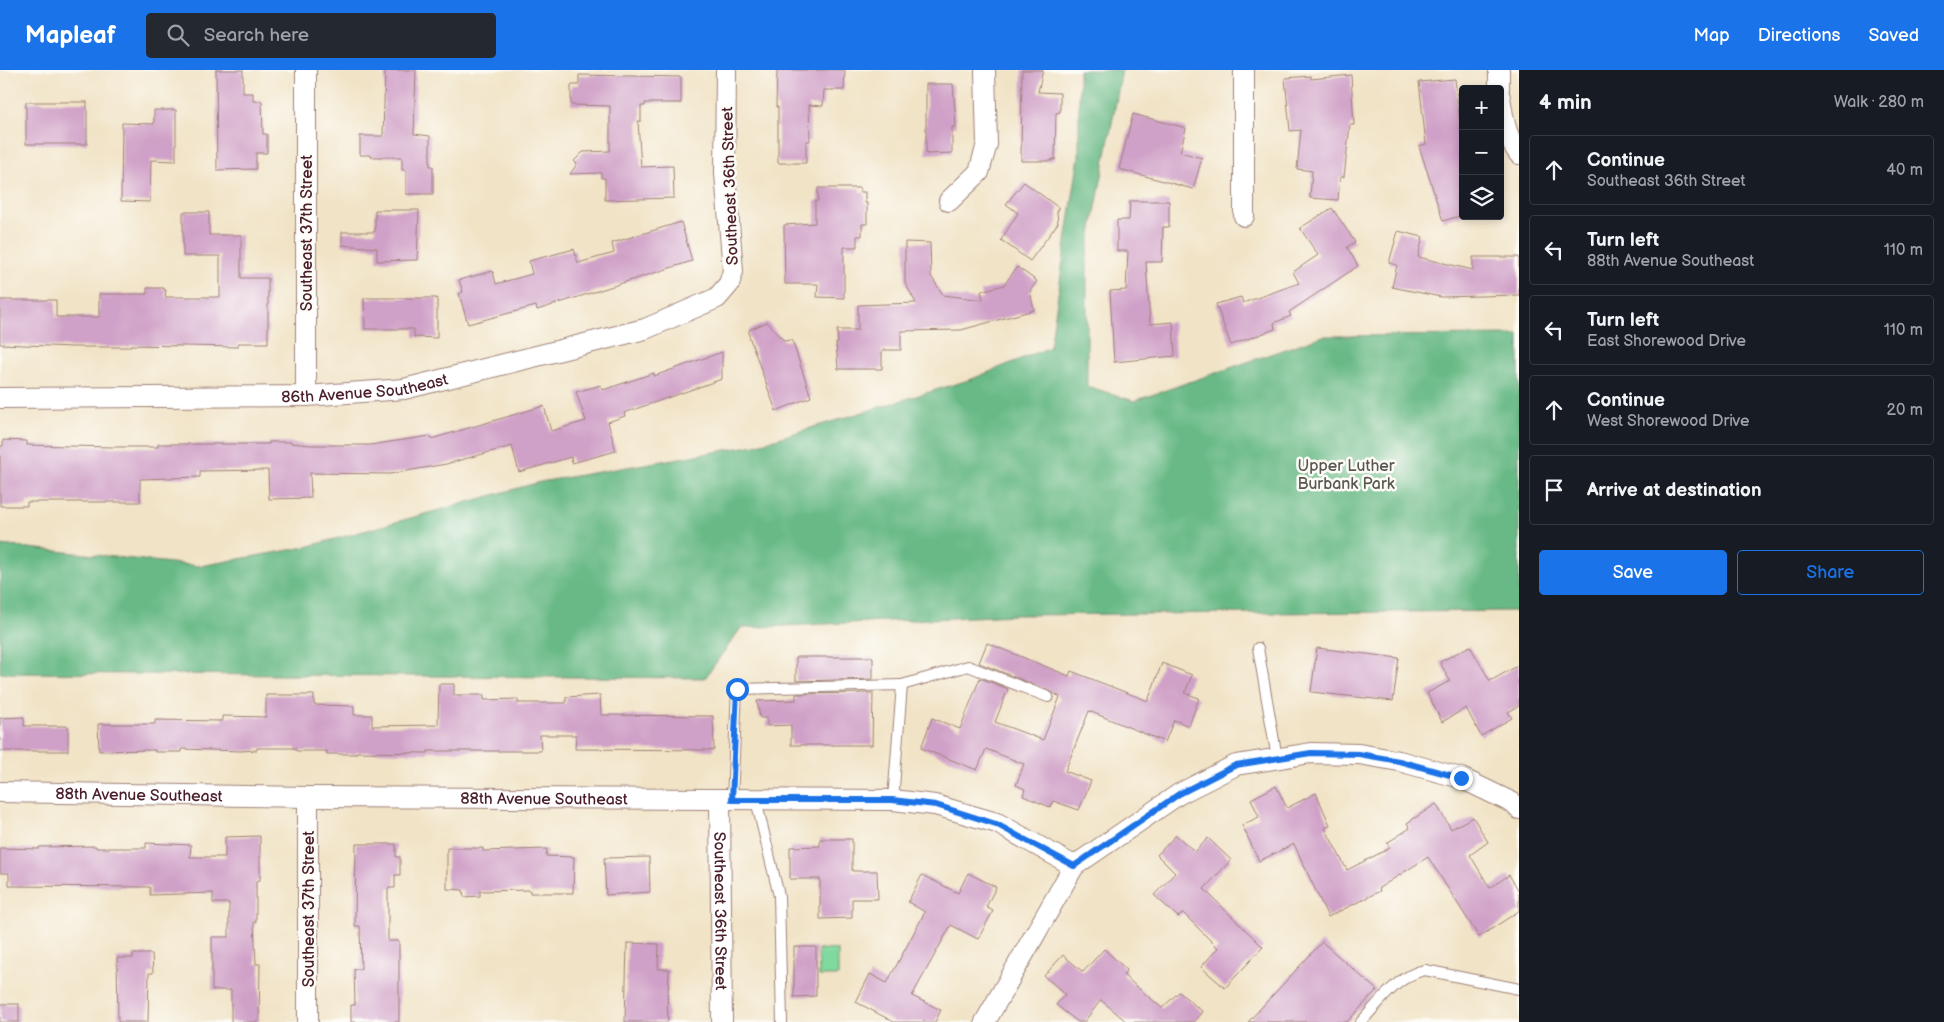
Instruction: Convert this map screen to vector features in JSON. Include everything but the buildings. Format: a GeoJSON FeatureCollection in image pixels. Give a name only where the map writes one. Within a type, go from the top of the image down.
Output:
{"type":"FeatureCollection","features":[{"type":"Feature","properties":{"kind":"street","name":"Southeast 37th Street"},"geometry":{"type":"LineString","coordinates":[[306,70],[306,396]]}},
{"type":"Feature","properties":{"kind":"street","name":"Southeast 36th Street"},"geometry":{"type":"LineString","coordinates":[[717,298],[728,284],[733,271],[725,173],[726,70]]}},
{"type":"Feature","properties":{"kind":"street"},"geometry":{"type":"LineString","coordinates":[[949,201],[979,172],[987,144],[985,70]]}},
{"type":"Feature","properties":{"kind":"street"},"geometry":{"type":"LineString","coordinates":[[1244,70],[1244,216]]}},
{"type":"Feature","properties":{"kind":"street"},"geometry":{"type":"LineString","coordinates":[[1499,70],[1499,85]]}},
{"type":"Feature","properties":{"kind":"street"},"geometry":{"type":"LineString","coordinates":[[1504,124],[1517,148]]}},
{"type":"Feature","properties":{"kind":"street","name":"86th Avenue Southeast"},"geometry":{"type":"LineString","coordinates":[[0,398],[306,396],[404,389],[645,329],[717,298]]}},
{"type":"Feature","properties":{"kind":"street"},"geometry":{"type":"LineString","coordinates":[[985,1022],[1074,866],[1179,794],[1236,765],[1311,753],[1349,754],[1399,761],[1461,778],[1513,803],[1519,809]]}},
{"type":"Feature","properties":{"kind":"street","name":"88th Avenue Southeast"},"geometry":{"type":"LineString","coordinates":[[0,792],[308,797],[892,800],[936,805],[996,824],[1074,866]]}},
{"type":"Feature","properties":{"kind":"street","name":"Southeast 37th Street"},"geometry":{"type":"LineString","coordinates":[[308,797],[308,1022]]}},
{"type":"Feature","properties":{"kind":"street","name":"Southeast 36th Street"},"geometry":{"type":"LineString","coordinates":[[722,1022],[726,800]]}},
{"type":"Feature","properties":{"kind":"lane"},"geometry":{"type":"LineString","coordinates":[[1258,648],[1277,758]]}},
{"type":"Feature","properties":{"kind":"lane"},"geometry":{"type":"LineString","coordinates":[[892,800],[902,685],[968,666],[1048,697]]}},
{"type":"Feature","properties":{"kind":"lane","name":"Southeast 36th Street"},"geometry":{"type":"LineString","coordinates":[[726,800],[737,689],[902,685]]}},
{"type":"Feature","properties":{"kind":"lane"},"geometry":{"type":"LineString","coordinates":[[756,800],[780,896],[782,1022]]}},
{"type":"Feature","properties":{"kind":"lane"},"geometry":{"type":"LineString","coordinates":[[1361,1022],[1401,980],[1416,972],[1425,970],[1519,989]]}},
{"type":"Feature","properties":{"kind":"green space","name":"Upper Luther Burbank Park"},"geometry":{"type":"Polygon","coordinates":[[[1079,70],[1122,70],[1087,255],[1087,386],[1134,401],[1323,336],[1519,335],[1519,611],[1015,615],[741,628],[705,678],[0,673],[0,545],[200,566],[306,547],[540,482],[755,445],[972,379],[1050,347],[1079,156],[1079,70]]]}},
{"type":"Feature","properties":{"kind":"green space"},"geometry":{"type":"Polygon","coordinates":[[[818,949],[838,950],[838,976],[819,976],[818,949]]]}},
{"type":"Feature","properties":{"kind":"route"},"geometry":{"type":"LineString","coordinates":[[737,689],[732,800],[892,800],[936,805],[996,824],[1074,866],[1179,794],[1236,765],[1311,753],[1359,754],[1399,761],[1461,778]]}}]}
